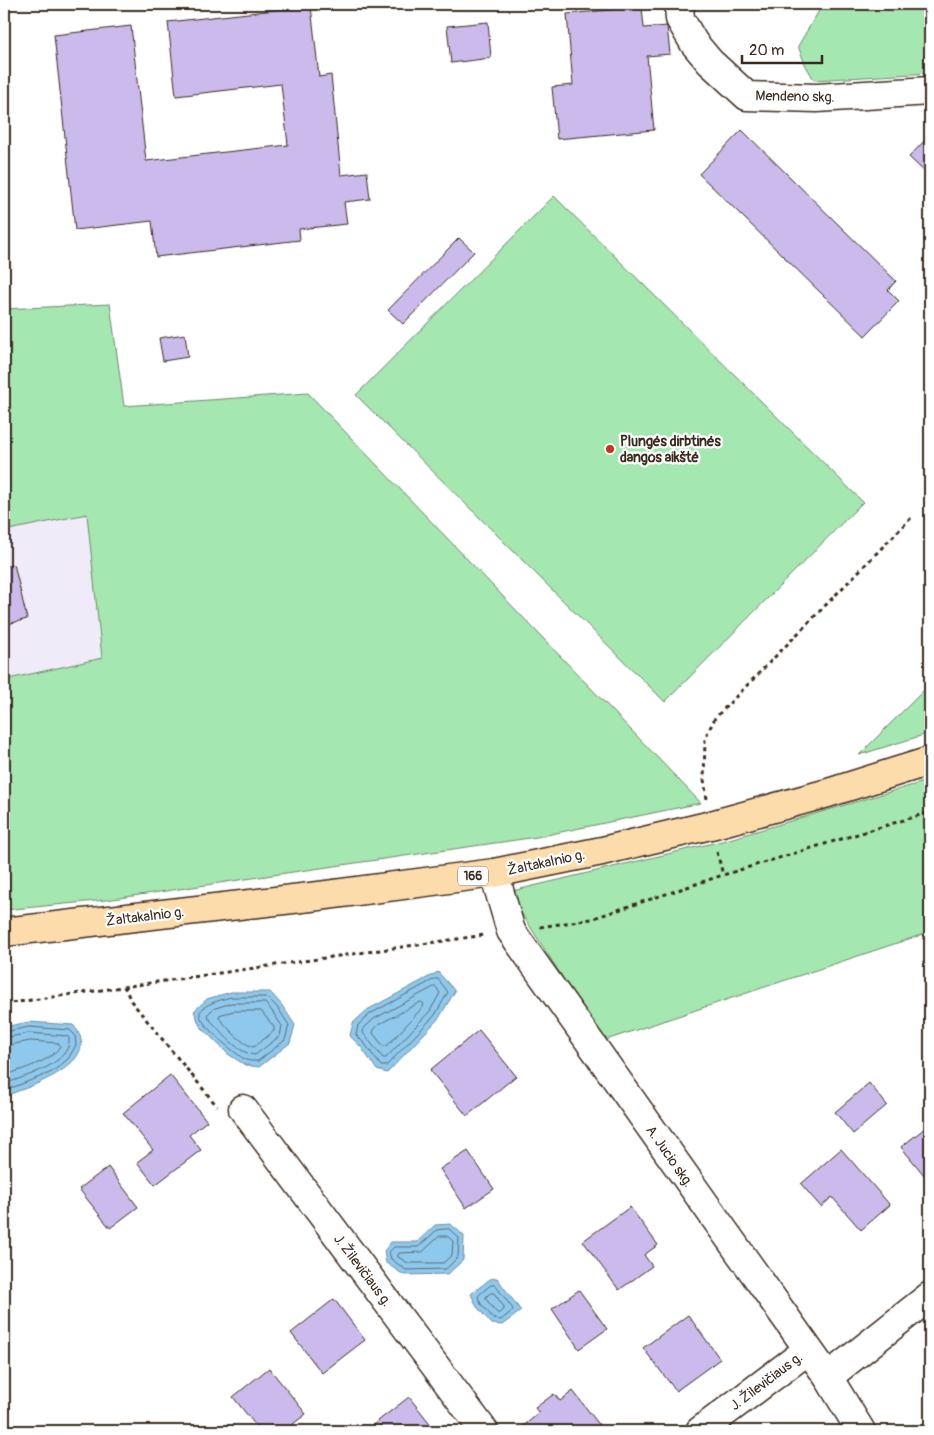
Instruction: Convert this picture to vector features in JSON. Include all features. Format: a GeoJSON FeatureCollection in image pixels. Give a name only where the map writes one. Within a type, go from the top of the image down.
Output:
{"type":"FeatureCollection","features":[{"type":"Feature","properties":{"kind":"main road","name":"Žaltakalnio g."},"geometry":{"type":"LineString","coordinates":[[4,932],[309,897],[494,873],[602,851],[710,825],[930,761]]}},
{"type":"Feature","properties":{"kind":"street","name":"Mendeno skg."},"geometry":{"type":"LineString","coordinates":[[679,4],[680,20],[694,44],[710,62],[747,96],[817,98],[930,91]]}},
{"type":"Feature","properties":{"kind":"street","name":"A. Jucio skg."},"geometry":{"type":"LineString","coordinates":[[494,873],[511,931],[828,1377],[861,1431]]}},
{"type":"Feature","properties":{"kind":"street","name":"J. Žilevičiaus g."},"geometry":{"type":"LineString","coordinates":[[232,1110],[484,1431]]}},
{"type":"Feature","properties":{"kind":"street"},"geometry":{"type":"LineString","coordinates":[[828,1377],[930,1296]]}},
{"type":"Feature","properties":{"kind":"street","name":"J. Žilevičiaus g."},"geometry":{"type":"LineString","coordinates":[[700,1431],[808,1350]]}},
{"type":"Feature","properties":{"kind":"path"},"geometry":{"type":"LineString","coordinates":[[724,875],[710,825],[704,780],[705,738],[715,718],[911,518]]}},
{"type":"Feature","properties":{"kind":"path"},"geometry":{"type":"LineString","coordinates":[[4,1004],[591,919],[724,875],[930,812]]}},
{"type":"Feature","properties":{"kind":"path"},"geometry":{"type":"LineString","coordinates":[[124,986],[130,1001],[232,1110]]}},
{"type":"Feature","properties":{"kind":"shaded area"},"geometry":{"type":"Polygon","coordinates":[[[87,513],[102,658],[4,680],[4,531],[87,513]]]}},
{"type":"Feature","properties":{"kind":"green space"},"geometry":{"type":"Polygon","coordinates":[[[815,4],[930,4],[930,73],[814,80],[798,46],[820,9],[815,4]]]}},
{"type":"Feature","properties":{"kind":"green space","name":"Plungės dirbtinės dangos aikštė"},"geometry":{"type":"Polygon","coordinates":[[[554,196],[863,502],[665,702],[356,395],[554,196]]]}},
{"type":"Feature","properties":{"kind":"green space"},"geometry":{"type":"Polygon","coordinates":[[[110,304],[124,406],[308,393],[701,803],[537,837],[106,900],[4,910],[4,680],[102,658],[87,514],[4,531],[4,309],[110,304]]]}},
{"type":"Feature","properties":{"kind":"green space"},"geometry":{"type":"Polygon","coordinates":[[[930,684],[930,733],[859,755],[930,684]]]}},
{"type":"Feature","properties":{"kind":"green space"},"geometry":{"type":"Polygon","coordinates":[[[930,780],[930,932],[603,1041],[508,892],[726,840],[930,780]]]}},
{"type":"Feature","properties":{"kind":"water"},"geometry":{"type":"Polygon","coordinates":[[[438,972],[455,991],[439,1018],[387,1073],[377,1070],[361,1047],[350,1036],[353,1023],[367,1010],[438,972]]]}},
{"type":"Feature","properties":{"kind":"water"},"geometry":{"type":"Polygon","coordinates":[[[231,992],[270,992],[281,1004],[295,1025],[290,1043],[259,1067],[245,1065],[228,1054],[200,1026],[194,1011],[207,999],[231,992]]]}},
{"type":"Feature","properties":{"kind":"water"},"geometry":{"type":"Polygon","coordinates":[[[29,1022],[73,1025],[81,1038],[80,1051],[72,1062],[45,1080],[4,1096],[4,1027],[29,1022]]]}},
{"type":"Feature","properties":{"kind":"water"},"geometry":{"type":"Polygon","coordinates":[[[451,1224],[464,1236],[463,1260],[448,1274],[404,1275],[386,1263],[384,1251],[391,1242],[417,1242],[435,1225],[451,1224]]]}},
{"type":"Feature","properties":{"kind":"water"},"geometry":{"type":"Polygon","coordinates":[[[497,1278],[521,1311],[502,1325],[492,1324],[477,1307],[471,1294],[490,1279],[497,1278]]]}},
{"type":"Feature","properties":{"kind":"building"},"geometry":{"type":"Polygon","coordinates":[[[311,6],[319,77],[331,75],[341,175],[367,172],[370,199],[344,202],[347,224],[299,229],[300,240],[156,257],[152,221],[75,230],[54,35],[131,26],[146,161],[288,145],[281,84],[176,96],[168,22],[311,6]]]}},
{"type":"Feature","properties":{"kind":"building"},"geometry":{"type":"Polygon","coordinates":[[[642,7],[644,28],[667,26],[670,54],[647,56],[654,130],[557,139],[552,87],[573,85],[567,14],[642,7]]]}},
{"type":"Feature","properties":{"kind":"building"},"geometry":{"type":"Polygon","coordinates":[[[488,22],[491,58],[451,63],[447,26],[488,22]]]}},
{"type":"Feature","properties":{"kind":"building"},"geometry":{"type":"Polygon","coordinates":[[[742,130],[896,281],[888,290],[899,301],[865,336],[699,174],[742,130]]]}},
{"type":"Feature","properties":{"kind":"building"},"geometry":{"type":"Polygon","coordinates":[[[930,135],[930,177],[909,157],[930,135]]]}},
{"type":"Feature","properties":{"kind":"building"},"geometry":{"type":"Polygon","coordinates":[[[459,238],[474,252],[403,324],[388,310],[459,238]]]}},
{"type":"Feature","properties":{"kind":"building"},"geometry":{"type":"Polygon","coordinates":[[[185,334],[188,357],[163,361],[159,338],[185,334]]]}},
{"type":"Feature","properties":{"kind":"building"},"geometry":{"type":"Polygon","coordinates":[[[14,564],[27,619],[4,625],[4,567],[14,564]]]}},
{"type":"Feature","properties":{"kind":"building"},"geometry":{"type":"Polygon","coordinates":[[[479,1030],[516,1076],[467,1116],[430,1070],[479,1030]]]}},
{"type":"Feature","properties":{"kind":"building"},"geometry":{"type":"Polygon","coordinates":[[[170,1075],[207,1121],[189,1135],[201,1150],[155,1185],[137,1162],[153,1150],[123,1113],[170,1075]]]}},
{"type":"Feature","properties":{"kind":"building"},"geometry":{"type":"Polygon","coordinates":[[[869,1083],[887,1105],[853,1134],[835,1112],[869,1083]]]}},
{"type":"Feature","properties":{"kind":"building"},"geometry":{"type":"Polygon","coordinates":[[[930,1124],[930,1180],[929,1181],[901,1147],[930,1124]]]}},
{"type":"Feature","properties":{"kind":"building"},"geometry":{"type":"Polygon","coordinates":[[[841,1149],[890,1205],[861,1230],[832,1197],[821,1207],[801,1184],[841,1149]]]}},
{"type":"Feature","properties":{"kind":"building"},"geometry":{"type":"Polygon","coordinates":[[[468,1151],[494,1189],[466,1208],[440,1169],[468,1151]]]}},
{"type":"Feature","properties":{"kind":"building"},"geometry":{"type":"Polygon","coordinates":[[[108,1167],[138,1207],[110,1228],[79,1189],[108,1167]]]}},
{"type":"Feature","properties":{"kind":"building"},"geometry":{"type":"Polygon","coordinates":[[[630,1207],[658,1245],[644,1255],[652,1266],[619,1290],[583,1241],[630,1207]]]}},
{"type":"Feature","properties":{"kind":"building"},"geometry":{"type":"Polygon","coordinates":[[[579,1290],[607,1329],[579,1349],[552,1309],[579,1290]]]}},
{"type":"Feature","properties":{"kind":"building"},"geometry":{"type":"Polygon","coordinates":[[[334,1299],[365,1340],[322,1373],[291,1333],[334,1299]]]}},
{"type":"Feature","properties":{"kind":"building"},"geometry":{"type":"Polygon","coordinates":[[[688,1315],[720,1359],[676,1391],[643,1348],[688,1315]]]}},
{"type":"Feature","properties":{"kind":"building"},"geometry":{"type":"Polygon","coordinates":[[[269,1368],[306,1414],[284,1431],[260,1431],[233,1397],[269,1368]]]}},
{"type":"Feature","properties":{"kind":"building"},"geometry":{"type":"Polygon","coordinates":[[[4,1391],[9,1397],[4,1401],[4,1391]]]}},
{"type":"Feature","properties":{"kind":"building"},"geometry":{"type":"Polygon","coordinates":[[[573,1391],[604,1431],[523,1431],[521,1428],[539,1413],[535,1408],[554,1394],[560,1401],[573,1391]]]}},
{"type":"Feature","properties":{"kind":"building"},"geometry":{"type":"Polygon","coordinates":[[[409,1397],[436,1431],[365,1431],[409,1397]]]}},
{"type":"Feature","properties":{"kind":"place","name":"Plungės dirbtinės dangos aikštė"},"geometry":{"type":"Point","coordinates":[610,449]}}]}
